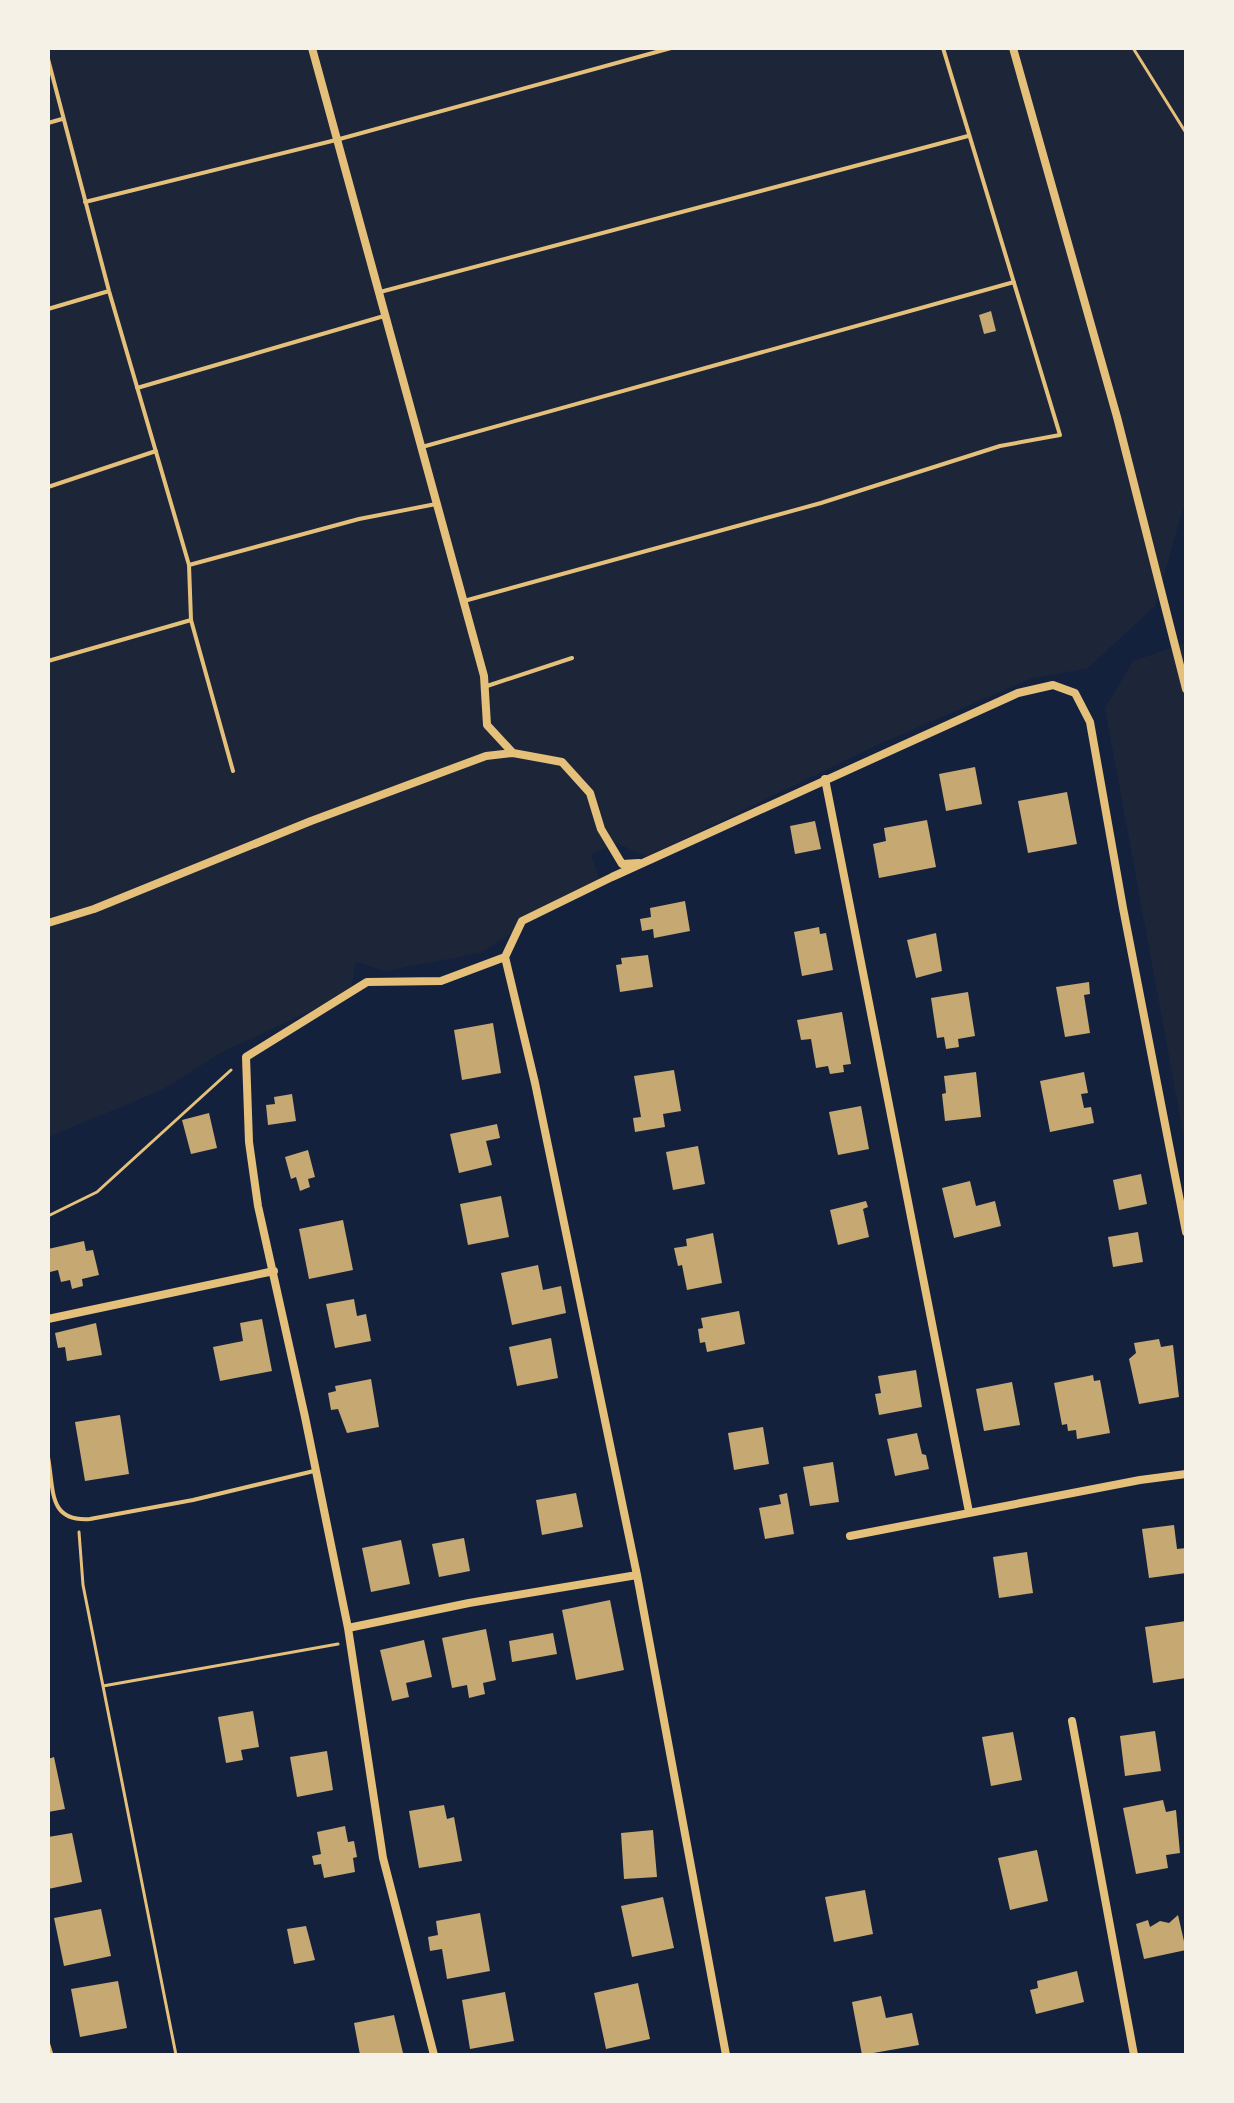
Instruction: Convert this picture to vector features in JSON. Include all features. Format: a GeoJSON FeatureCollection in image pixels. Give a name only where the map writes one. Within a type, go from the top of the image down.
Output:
{"type":"FeatureCollection","features":[{"type":"Feature","properties":{"kind":"street"},"geometry":{"type":"LineString","coordinates":[[312,48],[384,316],[439,503],[485,686],[487,725],[513,753]]}},
{"type":"Feature","properties":{"kind":"street"},"geometry":{"type":"LineString","coordinates":[[1013,48],[1117,417],[1186,689]]}},
{"type":"Feature","properties":{"kind":"street"},"geometry":{"type":"LineString","coordinates":[[726,2055],[637,1575],[535,1083],[505,957],[522,921],[825,779],[1018,693],[1053,685],[1075,693],[1090,722],[1125,923],[1186,1232]]}},
{"type":"Feature","properties":{"kind":"street"},"geometry":{"type":"LineString","coordinates":[[48,923],[94,909],[311,821],[486,756],[513,753],[562,762],[590,793],[601,829],[622,864],[646,862]]}},
{"type":"Feature","properties":{"kind":"street"},"geometry":{"type":"LineString","coordinates":[[825,779],[969,1512]]}},
{"type":"Feature","properties":{"kind":"street"},"geometry":{"type":"LineString","coordinates":[[434,2055],[383,1858],[348,1628],[258,1206],[249,1142],[246,1057],[367,982],[441,981],[505,957]]}},
{"type":"Feature","properties":{"kind":"street"},"geometry":{"type":"LineString","coordinates":[[48,1319],[274,1271]]}},
{"type":"Feature","properties":{"kind":"street"},"geometry":{"type":"LineString","coordinates":[[850,1536],[1186,1474]]}},
{"type":"Feature","properties":{"kind":"street"},"geometry":{"type":"LineString","coordinates":[[348,1628],[469,1603],[637,1575]]}},
{"type":"Feature","properties":{"kind":"street"},"geometry":{"type":"LineString","coordinates":[[1072,1721],[1134,2055]]}},
{"type":"Feature","properties":{"kind":"lane"},"geometry":{"type":"LineString","coordinates":[[85,202],[336,140],[671,48]]}},
{"type":"Feature","properties":{"kind":"lane"},"geometry":{"type":"LineString","coordinates":[[464,601],[821,503],[1000,446],[1060,435],[943,48]]}},
{"type":"Feature","properties":{"kind":"lane"},"geometry":{"type":"LineString","coordinates":[[48,59],[109,291],[189,565],[191,620],[233,771]]}},
{"type":"Feature","properties":{"kind":"lane"},"geometry":{"type":"LineString","coordinates":[[48,123],[62,119]]}},
{"type":"Feature","properties":{"kind":"lane"},"geometry":{"type":"LineString","coordinates":[[378,293],[968,136]]}},
{"type":"Feature","properties":{"kind":"lane"},"geometry":{"type":"LineString","coordinates":[[422,447],[1014,282]]}},
{"type":"Feature","properties":{"kind":"lane"},"geometry":{"type":"LineString","coordinates":[[48,309],[109,291]]}},
{"type":"Feature","properties":{"kind":"lane"},"geometry":{"type":"LineString","coordinates":[[137,388],[384,316]]}},
{"type":"Feature","properties":{"kind":"lane"},"geometry":{"type":"LineString","coordinates":[[48,487],[156,451]]}},
{"type":"Feature","properties":{"kind":"lane"},"geometry":{"type":"LineString","coordinates":[[189,565],[359,519],[439,503]]}},
{"type":"Feature","properties":{"kind":"lane"},"geometry":{"type":"LineString","coordinates":[[48,661],[191,620]]}},
{"type":"Feature","properties":{"kind":"lane"},"geometry":{"type":"LineString","coordinates":[[485,686],[572,658]]}},
{"type":"Feature","properties":{"kind":"lane"},"geometry":{"type":"LineString","coordinates":[[48,1457],[59,1509],[68,1518],[78,1520],[193,1500],[316,1470]]}},
{"type":"Feature","properties":{"kind":"path"},"geometry":{"type":"LineString","coordinates":[[1133,48],[1186,133]]}},
{"type":"Feature","properties":{"kind":"path"},"geometry":{"type":"LineString","coordinates":[[48,1216],[97,1192],[246,1057]]}},
{"type":"Feature","properties":{"kind":"path"},"geometry":{"type":"LineString","coordinates":[[78,1520],[83,1585],[176,2055]]}},
{"type":"Feature","properties":{"kind":"path"},"geometry":{"type":"LineString","coordinates":[[103,1686],[350,1642]]}},
{"type":"Feature","properties":{"kind":"path"},"geometry":{"type":"LineString","coordinates":[[48,2042],[52,2055]]}},
{"type":"Feature","properties":{"kind":"shaded area"},"geometry":{"type":"Polygon","coordinates":[[[48,48],[1186,48],[1186,513],[1183,509],[1155,606],[1088,668],[1030,679],[877,745],[647,857],[617,843],[591,854],[599,879],[480,953],[385,971],[356,962],[350,993],[222,1052],[162,1090],[48,1137],[48,48]]]}},
{"type":"Feature","properties":{"kind":"shaded area"},"geometry":{"type":"Polygon","coordinates":[[[1186,643],[1186,1149],[1105,708],[1133,661],[1186,643]]]}},
{"type":"Feature","properties":{"kind":"building"},"geometry":{"type":"Polygon","coordinates":[[[991,311],[996,331],[984,334],[979,315],[991,311]]]}},
{"type":"Feature","properties":{"kind":"building"},"geometry":{"type":"Polygon","coordinates":[[[975,767],[982,804],[946,811],[939,774],[975,767]]]}},
{"type":"Feature","properties":{"kind":"building"},"geometry":{"type":"Polygon","coordinates":[[[1067,792],[1077,844],[1028,853],[1018,801],[1067,792]]]}},
{"type":"Feature","properties":{"kind":"building"},"geometry":{"type":"Polygon","coordinates":[[[927,820],[936,867],[879,878],[873,844],[886,841],[884,828],[927,820]]]}},
{"type":"Feature","properties":{"kind":"building"},"geometry":{"type":"Polygon","coordinates":[[[815,821],[821,849],[795,854],[790,826],[815,821]]]}},
{"type":"Feature","properties":{"kind":"building"},"geometry":{"type":"Polygon","coordinates":[[[685,901],[690,931],[654,938],[653,929],[642,931],[640,919],[651,917],[650,908],[685,901]]]}},
{"type":"Feature","properties":{"kind":"building"},"geometry":{"type":"Polygon","coordinates":[[[819,927],[820,934],[826,933],[833,970],[802,976],[794,932],[819,927]]]}},
{"type":"Feature","properties":{"kind":"building"},"geometry":{"type":"Polygon","coordinates":[[[936,933],[942,971],[916,978],[907,940],[936,933]]]}},
{"type":"Feature","properties":{"kind":"building"},"geometry":{"type":"Polygon","coordinates":[[[648,955],[653,987],[620,992],[616,965],[622,964],[621,958],[648,955]]]}},
{"type":"Feature","properties":{"kind":"building"},"geometry":{"type":"Polygon","coordinates":[[[1089,982],[1090,994],[1084,995],[1090,1033],[1065,1037],[1056,987],[1089,982]]]}},
{"type":"Feature","properties":{"kind":"building"},"geometry":{"type":"Polygon","coordinates":[[[968,992],[975,1036],[958,1039],[959,1047],[946,1049],[944,1037],[937,1038],[931,998],[968,992]]]}},
{"type":"Feature","properties":{"kind":"building"},"geometry":{"type":"Polygon","coordinates":[[[842,1012],[851,1064],[843,1065],[844,1072],[830,1074],[828,1066],[816,1068],[811,1039],[801,1040],[797,1020],[842,1012]]]}},
{"type":"Feature","properties":{"kind":"building"},"geometry":{"type":"Polygon","coordinates":[[[493,1023],[501,1073],[462,1080],[454,1030],[493,1023]]]}},
{"type":"Feature","properties":{"kind":"building"},"geometry":{"type":"Polygon","coordinates":[[[674,1070],[681,1111],[663,1114],[665,1127],[635,1132],[633,1118],[641,1117],[634,1076],[674,1070]]]}},
{"type":"Feature","properties":{"kind":"building"},"geometry":{"type":"Polygon","coordinates":[[[976,1072],[981,1117],[945,1121],[944,1076],[976,1072]]]}},
{"type":"Feature","properties":{"kind":"building"},"geometry":{"type":"Polygon","coordinates":[[[1084,1072],[1088,1093],[1081,1094],[1084,1108],[1091,1107],[1094,1123],[1050,1132],[1040,1081],[1084,1072]]]}},
{"type":"Feature","properties":{"kind":"building"},"geometry":{"type":"Polygon","coordinates":[[[292,1094],[296,1121],[268,1125],[266,1105],[275,1104],[274,1097],[292,1094]]]}},
{"type":"Feature","properties":{"kind":"building"},"geometry":{"type":"Polygon","coordinates":[[[861,1106],[869,1149],[838,1155],[829,1112],[861,1106]]]}},
{"type":"Feature","properties":{"kind":"building"},"geometry":{"type":"Polygon","coordinates":[[[209,1113],[217,1148],[191,1154],[182,1120],[209,1113]]]}},
{"type":"Feature","properties":{"kind":"building"},"geometry":{"type":"Polygon","coordinates":[[[497,1124],[500,1138],[486,1141],[492,1165],[459,1173],[450,1134],[497,1124]]]}},
{"type":"Feature","properties":{"kind":"building"},"geometry":{"type":"Polygon","coordinates":[[[698,1146],[705,1184],[673,1190],[666,1152],[698,1146]]]}},
{"type":"Feature","properties":{"kind":"building"},"geometry":{"type":"Polygon","coordinates":[[[308,1150],[315,1177],[308,1179],[310,1187],[300,1191],[296,1177],[291,1179],[285,1157],[308,1150]]]}},
{"type":"Feature","properties":{"kind":"building"},"geometry":{"type":"Polygon","coordinates":[[[1141,1174],[1147,1204],[1119,1210],[1113,1180],[1141,1174]]]}},
{"type":"Feature","properties":{"kind":"building"},"geometry":{"type":"Polygon","coordinates":[[[970,1181],[976,1206],[995,1201],[1001,1226],[954,1238],[942,1188],[970,1181]]]}},
{"type":"Feature","properties":{"kind":"building"},"geometry":{"type":"Polygon","coordinates":[[[501,1196],[509,1237],[468,1245],[460,1204],[501,1196]]]}},
{"type":"Feature","properties":{"kind":"building"},"geometry":{"type":"Polygon","coordinates":[[[866,1201],[868,1207],[863,1209],[869,1237],[838,1245],[830,1210],[866,1201]]]}},
{"type":"Feature","properties":{"kind":"building"},"geometry":{"type":"Polygon","coordinates":[[[343,1220],[353,1270],[309,1279],[299,1229],[343,1220]]]}},
{"type":"Feature","properties":{"kind":"building"},"geometry":{"type":"Polygon","coordinates":[[[1138,1232],[1143,1262],[1113,1267],[1108,1237],[1138,1232]]]}},
{"type":"Feature","properties":{"kind":"building"},"geometry":{"type":"Polygon","coordinates":[[[713,1233],[722,1283],[687,1290],[682,1265],[678,1266],[674,1248],[687,1246],[686,1239],[713,1233]]]}},
{"type":"Feature","properties":{"kind":"building"},"geometry":{"type":"Polygon","coordinates":[[[84,1241],[86,1251],[93,1250],[99,1275],[82,1279],[83,1286],[72,1289],[70,1280],[61,1282],[58,1270],[50,1272],[48,1249],[84,1241]]]}},
{"type":"Feature","properties":{"kind":"building"},"geometry":{"type":"Polygon","coordinates":[[[538,1265],[543,1290],[561,1286],[566,1313],[512,1325],[501,1273],[538,1265]]]}},
{"type":"Feature","properties":{"kind":"building"},"geometry":{"type":"Polygon","coordinates":[[[354,1299],[357,1316],[366,1314],[371,1341],[335,1348],[326,1304],[354,1299]]]}},
{"type":"Feature","properties":{"kind":"building"},"geometry":{"type":"Polygon","coordinates":[[[739,1311],[745,1344],[707,1352],[705,1342],[700,1343],[698,1329],[703,1328],[701,1318],[739,1311]]]}},
{"type":"Feature","properties":{"kind":"building"},"geometry":{"type":"Polygon","coordinates":[[[262,1319],[272,1371],[220,1381],[213,1347],[243,1341],[240,1323],[262,1319]]]}},
{"type":"Feature","properties":{"kind":"building"},"geometry":{"type":"Polygon","coordinates":[[[96,1323],[102,1355],[67,1361],[65,1347],[58,1348],[55,1333],[96,1323]]]}},
{"type":"Feature","properties":{"kind":"building"},"geometry":{"type":"Polygon","coordinates":[[[551,1338],[558,1378],[517,1386],[509,1347],[551,1338]]]}},
{"type":"Feature","properties":{"kind":"building"},"geometry":{"type":"Polygon","coordinates":[[[1159,1339],[1161,1347],[1173,1345],[1179,1397],[1139,1404],[1129,1359],[1136,1353],[1134,1343],[1159,1339]]]}},
{"type":"Feature","properties":{"kind":"building"},"geometry":{"type":"Polygon","coordinates":[[[916,1370],[922,1407],[879,1415],[875,1394],[881,1393],[878,1376],[916,1370]]]}},
{"type":"Feature","properties":{"kind":"building"},"geometry":{"type":"Polygon","coordinates":[[[1093,1375],[1094,1381],[1100,1380],[1110,1433],[1077,1439],[1076,1430],[1068,1431],[1067,1424],[1062,1425],[1054,1383],[1093,1375]]]}},
{"type":"Feature","properties":{"kind":"building"},"geometry":{"type":"Polygon","coordinates":[[[371,1379],[379,1427],[347,1433],[338,1409],[331,1410],[328,1393],[336,1391],[335,1386],[371,1379]]]}},
{"type":"Feature","properties":{"kind":"building"},"geometry":{"type":"Polygon","coordinates":[[[1012,1382],[1020,1425],[984,1431],[976,1389],[1012,1382]]]}},
{"type":"Feature","properties":{"kind":"building"},"geometry":{"type":"Polygon","coordinates":[[[120,1415],[129,1474],[85,1481],[75,1422],[120,1415]]]}},
{"type":"Feature","properties":{"kind":"building"},"geometry":{"type":"Polygon","coordinates":[[[763,1427],[769,1464],[734,1470],[728,1433],[763,1427]]]}},
{"type":"Feature","properties":{"kind":"building"},"geometry":{"type":"Polygon","coordinates":[[[917,1433],[929,1469],[895,1476],[887,1439],[917,1433]]]}},
{"type":"Feature","properties":{"kind":"building"},"geometry":{"type":"Polygon","coordinates":[[[833,1462],[839,1502],[810,1506],[803,1467],[833,1462]]]}},
{"type":"Feature","properties":{"kind":"building"},"geometry":{"type":"Polygon","coordinates":[[[576,1493],[583,1527],[542,1535],[536,1500],[576,1493]]]}},
{"type":"Feature","properties":{"kind":"building"},"geometry":{"type":"Polygon","coordinates":[[[787,1493],[794,1534],[765,1539],[759,1508],[781,1504],[779,1495],[787,1493]]]}},
{"type":"Feature","properties":{"kind":"building"},"geometry":{"type":"Polygon","coordinates":[[[1174,1525],[1177,1549],[1186,1548],[1186,1573],[1149,1578],[1142,1529],[1174,1525]]]}},
{"type":"Feature","properties":{"kind":"building"},"geometry":{"type":"Polygon","coordinates":[[[464,1538],[470,1571],[439,1577],[432,1544],[464,1538]]]}},
{"type":"Feature","properties":{"kind":"building"},"geometry":{"type":"Polygon","coordinates":[[[401,1540],[410,1584],[371,1592],[362,1548],[401,1540]]]}},
{"type":"Feature","properties":{"kind":"building"},"geometry":{"type":"Polygon","coordinates":[[[1027,1552],[1033,1593],[999,1598],[993,1557],[1027,1552]]]}},
{"type":"Feature","properties":{"kind":"building"},"geometry":{"type":"Polygon","coordinates":[[[610,1600],[624,1670],[576,1680],[562,1610],[610,1600]]]}},
{"type":"Feature","properties":{"kind":"building"},"geometry":{"type":"Polygon","coordinates":[[[1186,1621],[1186,1678],[1153,1683],[1145,1627],[1186,1621]]]}},
{"type":"Feature","properties":{"kind":"building"},"geometry":{"type":"Polygon","coordinates":[[[486,1629],[496,1680],[483,1683],[485,1694],[469,1698],[467,1685],[452,1688],[442,1638],[486,1629]]]}},
{"type":"Feature","properties":{"kind":"building"},"geometry":{"type":"Polygon","coordinates":[[[553,1633],[557,1654],[512,1662],[509,1641],[553,1633]]]}},
{"type":"Feature","properties":{"kind":"building"},"geometry":{"type":"Polygon","coordinates":[[[424,1640],[432,1677],[406,1683],[409,1697],[392,1701],[380,1650],[424,1640]]]}},
{"type":"Feature","properties":{"kind":"building"},"geometry":{"type":"Polygon","coordinates":[[[253,1711],[259,1747],[241,1750],[243,1760],[226,1763],[218,1717],[253,1711]]]}},
{"type":"Feature","properties":{"kind":"building"},"geometry":{"type":"Polygon","coordinates":[[[1155,1731],[1161,1771],[1125,1776],[1120,1736],[1155,1731]]]}},
{"type":"Feature","properties":{"kind":"building"},"geometry":{"type":"Polygon","coordinates":[[[1013,1732],[1022,1780],[991,1786],[982,1737],[1013,1732]]]}},
{"type":"Feature","properties":{"kind":"building"},"geometry":{"type":"Polygon","coordinates":[[[327,1751],[333,1790],[297,1797],[290,1757],[327,1751]]]}},
{"type":"Feature","properties":{"kind":"building"},"geometry":{"type":"Polygon","coordinates":[[[54,1757],[65,1809],[48,1812],[48,1759],[54,1757]]]}},
{"type":"Feature","properties":{"kind":"building"},"geometry":{"type":"Polygon","coordinates":[[[1163,1800],[1166,1812],[1176,1810],[1180,1853],[1166,1855],[1168,1868],[1136,1874],[1123,1808],[1163,1800]]]}},
{"type":"Feature","properties":{"kind":"building"},"geometry":{"type":"Polygon","coordinates":[[[444,1805],[447,1819],[454,1817],[462,1861],[419,1868],[409,1811],[444,1805]]]}},
{"type":"Feature","properties":{"kind":"building"},"geometry":{"type":"Polygon","coordinates":[[[345,1826],[348,1842],[354,1841],[357,1857],[353,1858],[355,1872],[324,1878],[321,1864],[314,1865],[312,1856],[321,1854],[317,1832],[345,1826]]]}},
{"type":"Feature","properties":{"kind":"building"},"geometry":{"type":"Polygon","coordinates":[[[653,1830],[657,1877],[624,1879],[621,1833],[653,1830]]]}},
{"type":"Feature","properties":{"kind":"building"},"geometry":{"type":"Polygon","coordinates":[[[72,1833],[82,1882],[48,1889],[48,1837],[72,1833]]]}},
{"type":"Feature","properties":{"kind":"building"},"geometry":{"type":"Polygon","coordinates":[[[1037,1850],[1048,1901],[1010,1910],[998,1858],[1037,1850]]]}},
{"type":"Feature","properties":{"kind":"building"},"geometry":{"type":"Polygon","coordinates":[[[865,1890],[873,1934],[834,1942],[825,1897],[865,1890]]]}},
{"type":"Feature","properties":{"kind":"building"},"geometry":{"type":"Polygon","coordinates":[[[663,1897],[674,1948],[632,1957],[621,1906],[663,1897]]]}},
{"type":"Feature","properties":{"kind":"building"},"geometry":{"type":"Polygon","coordinates":[[[101,1909],[111,1956],[64,1966],[54,1918],[101,1909]]]}},
{"type":"Feature","properties":{"kind":"building"},"geometry":{"type":"Polygon","coordinates":[[[480,1913],[490,1971],[447,1979],[442,1949],[430,1951],[428,1937],[438,1935],[436,1921],[480,1913]]]}},
{"type":"Feature","properties":{"kind":"building"},"geometry":{"type":"Polygon","coordinates":[[[1178,1915],[1186,1950],[1144,1959],[1136,1924],[1148,1920],[1150,1927],[1160,1921],[1169,1923],[1178,1915]]]}},
{"type":"Feature","properties":{"kind":"building"},"geometry":{"type":"Polygon","coordinates":[[[306,1926],[315,1960],[294,1964],[287,1929],[306,1926]]]}},
{"type":"Feature","properties":{"kind":"building"},"geometry":{"type":"Polygon","coordinates":[[[1077,1971],[1084,2002],[1036,2014],[1030,1990],[1038,1988],[1037,1981],[1077,1971]]]}},
{"type":"Feature","properties":{"kind":"building"},"geometry":{"type":"Polygon","coordinates":[[[118,1981],[127,2028],[80,2037],[71,1989],[118,1981]]]}},
{"type":"Feature","properties":{"kind":"building"},"geometry":{"type":"Polygon","coordinates":[[[638,1983],[650,2039],[606,2049],[594,1993],[638,1983]]]}},
{"type":"Feature","properties":{"kind":"building"},"geometry":{"type":"Polygon","coordinates":[[[505,1992],[514,2041],[470,2049],[462,2000],[505,1992]]]}},
{"type":"Feature","properties":{"kind":"building"},"geometry":{"type":"Polygon","coordinates":[[[881,1996],[886,2018],[912,2013],[919,2045],[862,2055],[852,2002],[881,1996]]]}},
{"type":"Feature","properties":{"kind":"building"},"geometry":{"type":"Polygon","coordinates":[[[394,2015],[403,2053],[360,2055],[354,2023],[394,2015]]]}}]}
